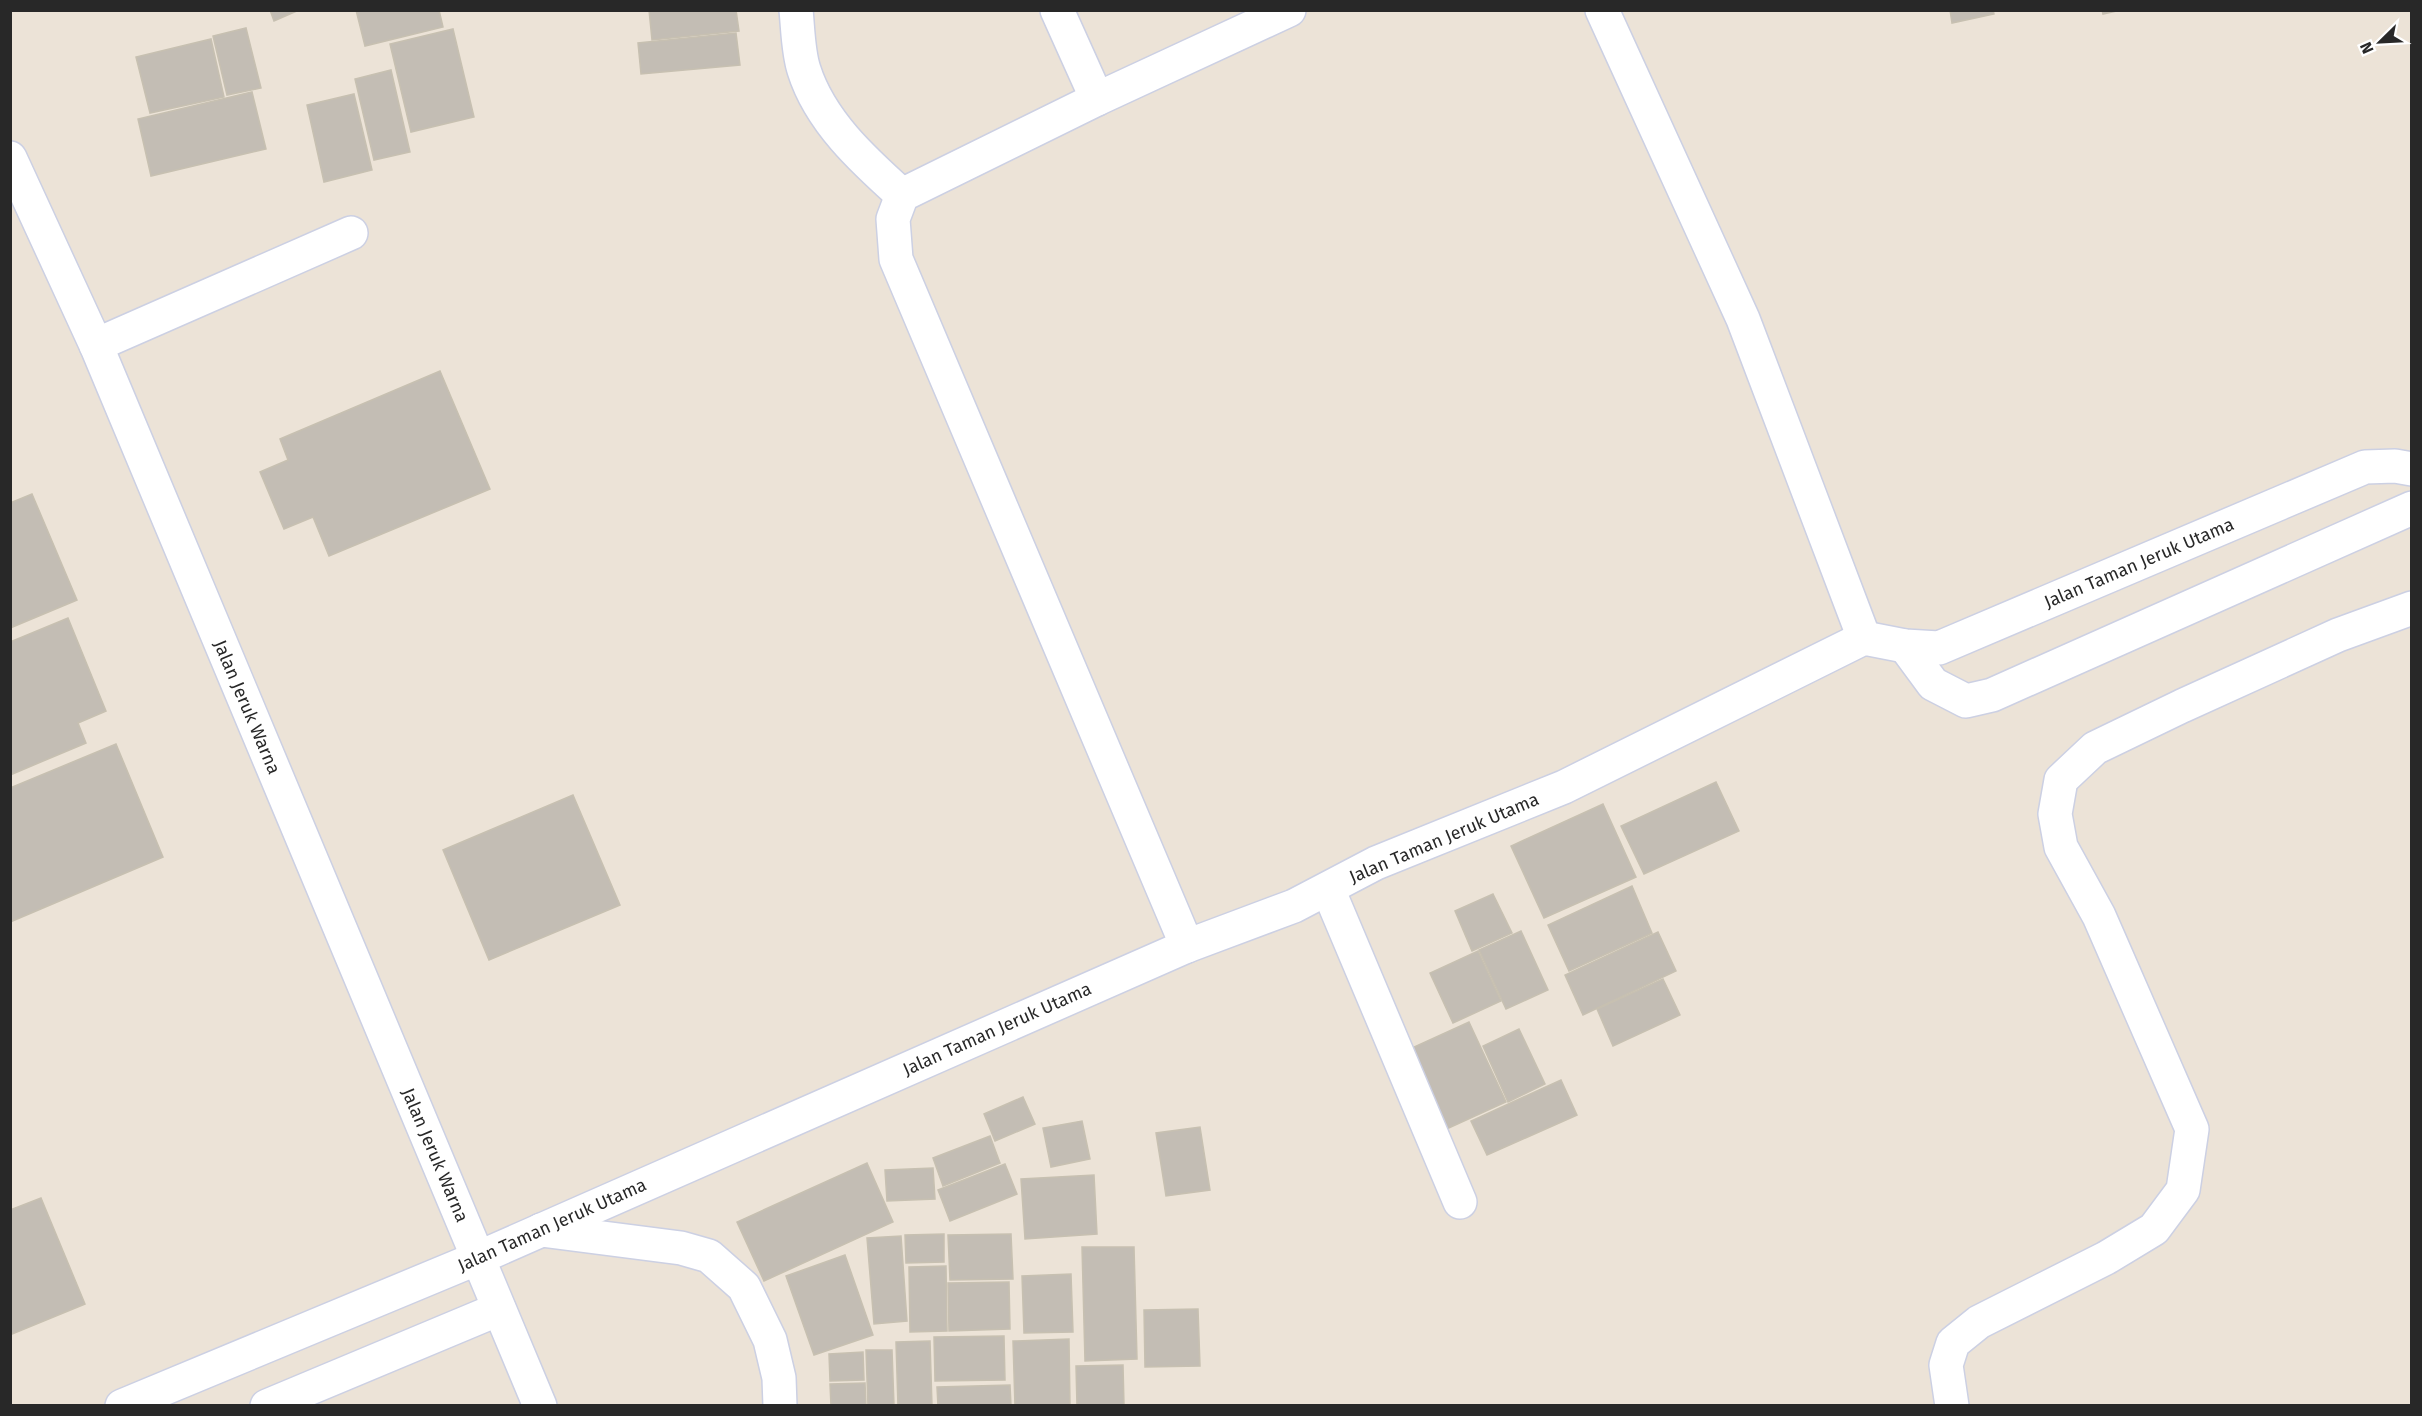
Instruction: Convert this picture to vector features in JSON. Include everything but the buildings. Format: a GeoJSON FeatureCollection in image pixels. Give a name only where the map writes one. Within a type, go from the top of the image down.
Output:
{"type":"FeatureCollection","features":[{"type":"Feature","properties":{"kind":"street"},"geometry":{"type":"LineString","coordinates":[[796,10],[803,69],[827,117],[870,166],[902,195]]}},
{"type":"Feature","properties":{"kind":"street"},"geometry":{"type":"LineString","coordinates":[[1057,10],[1097,99]]}},
{"type":"Feature","properties":{"kind":"street"},"geometry":{"type":"LineString","coordinates":[[1187,946],[896,259],[894,219],[902,195],[1097,99],[1289,10]]}},
{"type":"Feature","properties":{"kind":"street"},"geometry":{"type":"LineString","coordinates":[[1602,10],[1743,319],[1864,638]]}},
{"type":"Feature","properties":{"kind":"street","name":"Jalan Jeruk Warna"},"geometry":{"type":"LineString","coordinates":[[10,158],[96,345],[540,1406]]}},
{"type":"Feature","properties":{"kind":"street"},"geometry":{"type":"LineString","coordinates":[[96,345],[351,233]]}},
{"type":"Feature","properties":{"kind":"street","name":"Jalan Taman Jeruk Utama"},"geometry":{"type":"LineString","coordinates":[[122,1406],[478,1258],[1187,946],[1294,906],[1376,863],[1564,788],[1864,638],[1905,646],[1939,648],[2365,467],[2395,466],[2412,469]]}},
{"type":"Feature","properties":{"kind":"street"},"geometry":{"type":"LineString","coordinates":[[1905,646],[1933,684],[1966,701],[1992,695],[2412,508]]}},
{"type":"Feature","properties":{"kind":"street"},"geometry":{"type":"LineString","coordinates":[[1952,1406],[1946,1365],[1953,1343],[1978,1322],[2106,1258],[2154,1229],[2182,1190],[2192,1129],[2099,916],[2061,847],[2055,814],[2061,780],[2095,748],[2172,710],[2338,635],[2412,608]]}},
{"type":"Feature","properties":{"kind":"street"},"geometry":{"type":"LineString","coordinates":[[1328,889],[1460,1202]]}},
{"type":"Feature","properties":{"kind":"street"},"geometry":{"type":"LineString","coordinates":[[541,1230],[681,1248],[709,1256],[744,1287],[770,1340],[779,1378],[780,1406]]}},
{"type":"Feature","properties":{"kind":"street"},"geometry":{"type":"LineString","coordinates":[[267,1406],[499,1309]]}}]}
